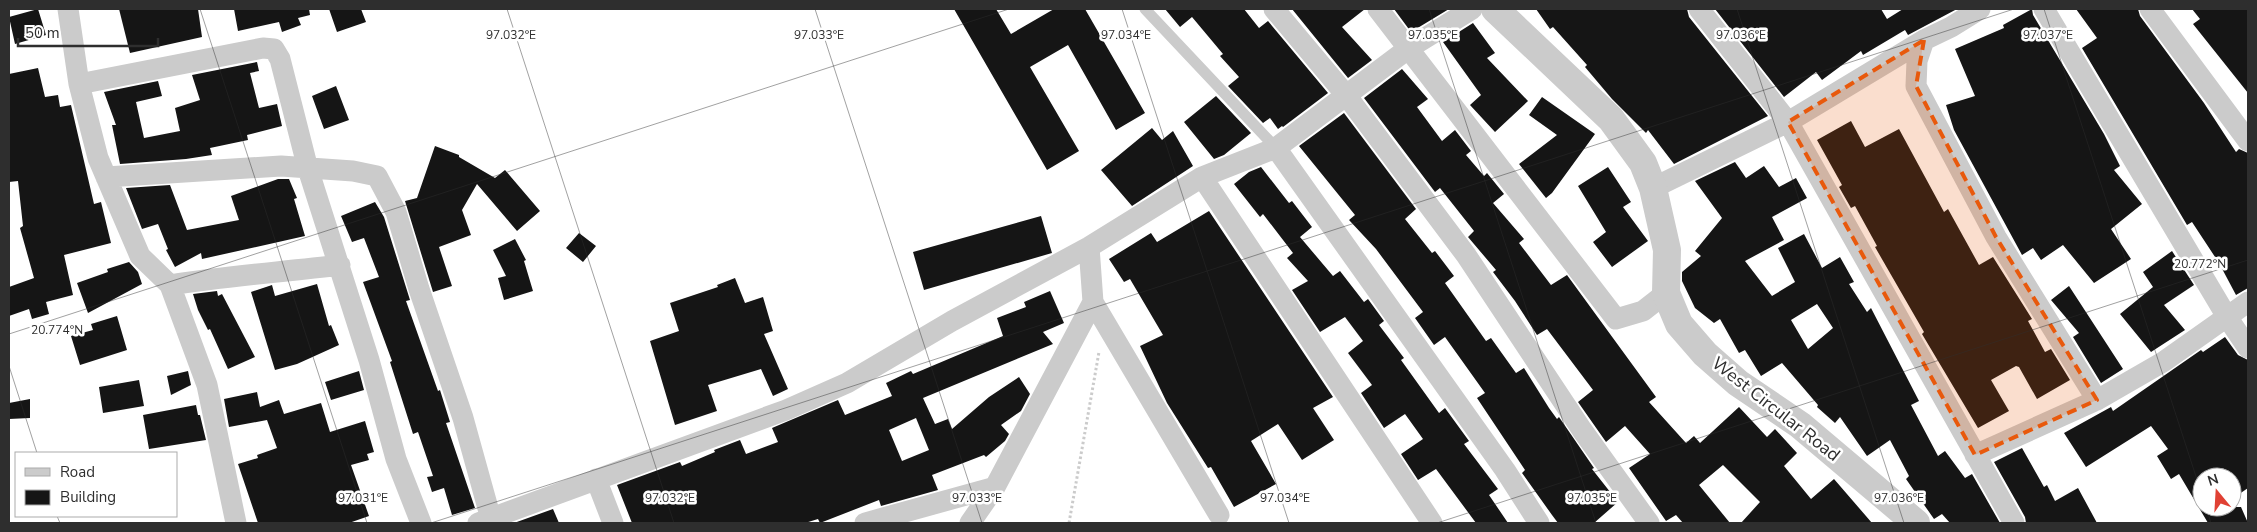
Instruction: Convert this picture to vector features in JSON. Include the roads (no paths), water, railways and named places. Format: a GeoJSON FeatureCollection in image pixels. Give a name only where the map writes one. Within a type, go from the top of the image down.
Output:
{"type":"FeatureCollection","features":[{"type":"Feature","properties":{"kind":"street"},"geometry":{"type":"LineString","coordinates":[[68,9],[79,84],[98,158],[140,256],[170,285],[207,385],[236,523]]}},
{"type":"Feature","properties":{"kind":"street"},"geometry":{"type":"LineString","coordinates":[[1274,9],[1346,95],[1466,256],[1582,430],[1649,523]]}},
{"type":"Feature","properties":{"kind":"street"},"geometry":{"type":"LineString","coordinates":[[1378,9],[1616,319],[1642,311],[1666,293]]}},
{"type":"Feature","properties":{"kind":"street"},"geometry":{"type":"LineString","coordinates":[[106,177],[281,166],[353,171],[377,176],[396,212],[419,289],[462,418],[484,521],[786,410],[847,383],[952,321],[1089,247],[1202,177],[1276,148],[1409,48],[1472,9]]}},
{"type":"Feature","properties":{"kind":"street","name":"West Circular Road"},"geometry":{"type":"LineString","coordinates":[[1495,9],[1611,118],[1643,163],[1653,188],[1667,250],[1666,293],[1679,324],[1705,354],[1738,383],[1800,424],[1916,523]]}},
{"type":"Feature","properties":{"kind":"street"},"geometry":{"type":"LineString","coordinates":[[1699,9],[1788,122],[2014,523]]}},
{"type":"Feature","properties":{"kind":"street"},"geometry":{"type":"LineString","coordinates":[[1653,188],[1788,122],[1924,40],[1951,27],[1980,9]]}},
{"type":"Feature","properties":{"kind":"street"},"geometry":{"type":"LineString","coordinates":[[2044,9],[2227,318],[2248,348]]}},
{"type":"Feature","properties":{"kind":"street"},"geometry":{"type":"LineString","coordinates":[[2150,9],[2248,141]]}},
{"type":"Feature","properties":{"kind":"street"},"geometry":{"type":"LineString","coordinates":[[1924,40],[1917,61],[1916,86],[1996,237],[2097,400]]}},
{"type":"Feature","properties":{"kind":"street"},"geometry":{"type":"LineString","coordinates":[[79,84],[263,48],[274,49],[280,59],[308,169],[369,360],[396,459],[421,523]]}},
{"type":"Feature","properties":{"kind":"street"},"geometry":{"type":"LineString","coordinates":[[1276,148],[1505,470],[1538,523]]}},
{"type":"Feature","properties":{"kind":"street"},"geometry":{"type":"LineString","coordinates":[[1202,177],[1432,523]]}},
{"type":"Feature","properties":{"kind":"street"},"geometry":{"type":"LineString","coordinates":[[1089,247],[1093,302],[1220,515]]}},
{"type":"Feature","properties":{"kind":"street"},"geometry":{"type":"LineString","coordinates":[[170,285],[221,276],[264,275],[340,265]]}},
{"type":"Feature","properties":{"kind":"street"},"geometry":{"type":"LineString","coordinates":[[970,523],[995,487],[1093,302]]}},
{"type":"Feature","properties":{"kind":"street"},"geometry":{"type":"LineString","coordinates":[[1975,456],[2097,400],[2163,362],[2248,302]]}},
{"type":"Feature","properties":{"kind":"street"},"geometry":{"type":"LineString","coordinates":[[596,479],[613,523]]}},
{"type":"Feature","properties":{"kind":"street"},"geometry":{"type":"LineString","coordinates":[[865,523],[995,487]]}},
{"type":"Feature","properties":{"kind":"lane"},"geometry":{"type":"LineString","coordinates":[[1145,9],[1276,148]]}}]}
